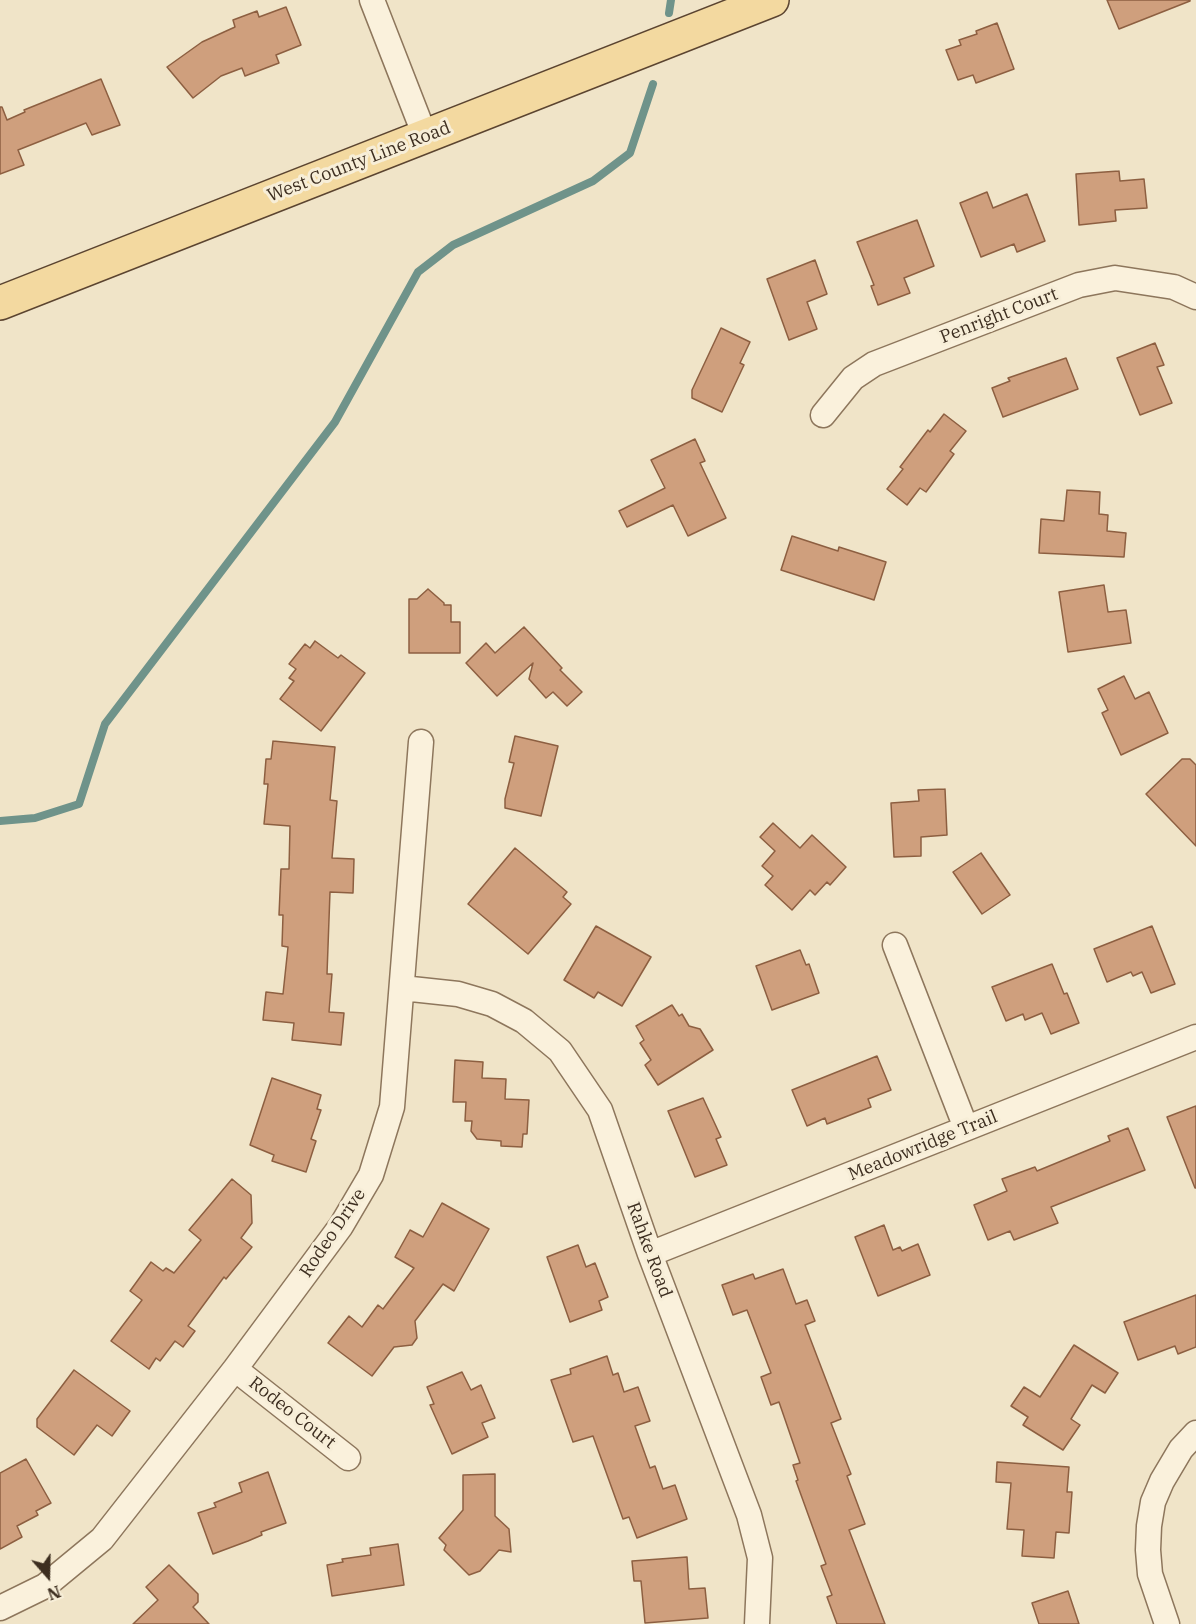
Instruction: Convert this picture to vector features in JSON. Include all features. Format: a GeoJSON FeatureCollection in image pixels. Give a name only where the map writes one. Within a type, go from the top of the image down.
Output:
{"type":"FeatureCollection","features":[{"type":"Feature","properties":{"kind":"main road","name":"West County Line Road"},"geometry":{"type":"LineString","coordinates":[[0,303],[772,0]]}},
{"type":"Feature","properties":{"kind":"street"},"geometry":{"type":"LineString","coordinates":[[372,0],[425,136]]}},
{"type":"Feature","properties":{"kind":"street","name":"Penright Court"},"geometry":{"type":"LineString","coordinates":[[823,415],[853,378],[874,364],[1079,285],[1115,278],[1174,287],[1196,297]]}},
{"type":"Feature","properties":{"kind":"street","name":"Rodeo Drive"},"geometry":{"type":"LineString","coordinates":[[0,1608],[45,1586],[102,1539],[236,1369],[341,1226],[371,1175],[392,1107],[422,742]]}},
{"type":"Feature","properties":{"kind":"street"},"geometry":{"type":"LineString","coordinates":[[895,945],[966,1128]]}},
{"type":"Feature","properties":{"kind":"street","name":"Rahke Road"},"geometry":{"type":"LineString","coordinates":[[402,988],[458,994],[492,1004],[524,1021],[560,1051],[600,1110],[650,1254],[749,1515],[760,1558],[758,1624]]}},
{"type":"Feature","properties":{"kind":"street","name":"Meadowridge Trail"},"geometry":{"type":"LineString","coordinates":[[650,1254],[1196,1037]]}},
{"type":"Feature","properties":{"kind":"street","name":"Rodeo Court"},"geometry":{"type":"LineString","coordinates":[[236,1369],[348,1458]]}},
{"type":"Feature","properties":{"kind":"street"},"geometry":{"type":"LineString","coordinates":[[1167,1624],[1153,1585],[1148,1550],[1149,1526],[1154,1502],[1162,1481],[1181,1449],[1196,1433]]}},
{"type":"Feature","properties":{"kind":"building"},"geometry":{"type":"Polygon","coordinates":[[[1107,0],[1190,0],[1190,1],[1119,29],[1107,0]]]}},
{"type":"Feature","properties":{"kind":"building"},"geometry":{"type":"Polygon","coordinates":[[[286,7],[301,45],[276,55],[279,63],[245,76],[242,68],[221,76],[193,98],[167,67],[202,42],[235,27],[233,20],[257,11],[259,17],[286,7]]]}},
{"type":"Feature","properties":{"kind":"building"},"geometry":{"type":"Polygon","coordinates":[[[997,23],[1014,69],[976,83],[973,75],[958,80],[946,50],[961,45],[959,40],[977,34],[976,31],[997,23]]]}},
{"type":"Feature","properties":{"kind":"building"},"geometry":{"type":"Polygon","coordinates":[[[101,79],[120,125],[92,135],[86,123],[18,150],[24,165],[0,174],[0,107],[7,120],[25,112],[24,110],[101,79]]]}},
{"type":"Feature","properties":{"kind":"building"},"geometry":{"type":"Polygon","coordinates":[[[1119,171],[1120,181],[1144,179],[1147,208],[1115,210],[1116,221],[1079,225],[1076,174],[1119,171]]]}},
{"type":"Feature","properties":{"kind":"building"},"geometry":{"type":"Polygon","coordinates":[[[987,192],[993,208],[1027,194],[1045,241],[1017,252],[1014,244],[981,257],[960,203],[987,192]]]}},
{"type":"Feature","properties":{"kind":"building"},"geometry":{"type":"Polygon","coordinates":[[[917,220],[934,266],[904,278],[910,293],[878,305],[871,286],[874,285],[857,242],[917,220]]]}},
{"type":"Feature","properties":{"kind":"building"},"geometry":{"type":"Polygon","coordinates":[[[815,260],[827,294],[807,302],[817,329],[789,340],[767,279],[815,260]]]}},
{"type":"Feature","properties":{"kind":"building"},"geometry":{"type":"Polygon","coordinates":[[[721,328],[750,342],[740,363],[744,365],[722,412],[692,398],[692,390],[721,328]]]}},
{"type":"Feature","properties":{"kind":"building"},"geometry":{"type":"Polygon","coordinates":[[[1155,343],[1164,365],[1157,367],[1172,403],[1140,415],[1117,358],[1155,343]]]}},
{"type":"Feature","properties":{"kind":"building"},"geometry":{"type":"Polygon","coordinates":[[[1066,358],[1078,389],[1003,417],[992,388],[1010,381],[1008,378],[1066,358]]]}},
{"type":"Feature","properties":{"kind":"building"},"geometry":{"type":"Polygon","coordinates":[[[944,414],[966,431],[950,451],[954,454],[926,492],[920,488],[907,505],[887,489],[903,469],[900,467],[928,430],[930,432],[944,414]]]}},
{"type":"Feature","properties":{"kind":"building"},"geometry":{"type":"Polygon","coordinates":[[[695,439],[705,461],[700,463],[726,518],[688,536],[673,505],[627,527],[619,511],[665,488],[651,460],[695,439]]]}},
{"type":"Feature","properties":{"kind":"building"},"geometry":{"type":"Polygon","coordinates":[[[1067,490],[1100,492],[1099,514],[1108,515],[1107,531],[1126,533],[1124,557],[1039,553],[1041,519],[1064,521],[1067,490]]]}},
{"type":"Feature","properties":{"kind":"building"},"geometry":{"type":"Polygon","coordinates":[[[792,536],[838,551],[839,547],[886,562],[874,600],[781,570],[792,536]]]}},
{"type":"Feature","properties":{"kind":"building"},"geometry":{"type":"Polygon","coordinates":[[[1104,585],[1108,612],[1126,610],[1131,643],[1068,652],[1059,592],[1104,585]]]}},
{"type":"Feature","properties":{"kind":"building"},"geometry":{"type":"Polygon","coordinates":[[[428,589],[444,605],[451,605],[451,622],[460,622],[460,653],[409,653],[409,599],[417,599],[428,589]]]}},
{"type":"Feature","properties":{"kind":"building"},"geometry":{"type":"Polygon","coordinates":[[[524,627],[582,692],[567,706],[553,692],[546,698],[529,679],[533,663],[497,696],[466,663],[486,643],[495,653],[524,627]]]}},
{"type":"Feature","properties":{"kind":"building"},"geometry":{"type":"Polygon","coordinates":[[[315,641],[338,658],[341,655],[365,673],[321,731],[280,699],[294,681],[289,678],[296,669],[289,664],[305,644],[310,648],[315,641]]]}},
{"type":"Feature","properties":{"kind":"building"},"geometry":{"type":"Polygon","coordinates":[[[1124,676],[1135,699],[1149,692],[1168,733],[1121,755],[1102,713],[1108,710],[1098,689],[1124,676]]]}},
{"type":"Feature","properties":{"kind":"building"},"geometry":{"type":"Polygon","coordinates":[[[515,736],[558,746],[541,816],[505,808],[514,763],[509,762],[515,736]]]}},
{"type":"Feature","properties":{"kind":"building"},"geometry":{"type":"Polygon","coordinates":[[[273,741],[335,747],[330,800],[337,801],[332,858],[354,859],[353,893],[330,892],[327,974],[332,974],[329,1012],[344,1013],[341,1045],[292,1040],[294,1023],[263,1020],[266,992],[283,994],[288,947],[282,946],[283,915],[279,915],[281,869],[289,869],[290,826],[264,824],[268,784],[264,784],[266,759],[271,759],[273,741]]]}},
{"type":"Feature","properties":{"kind":"building"},"geometry":{"type":"Polygon","coordinates":[[[1182,759],[1190,759],[1196,765],[1196,846],[1146,794],[1182,759]]]}},
{"type":"Feature","properties":{"kind":"building"},"geometry":{"type":"Polygon","coordinates":[[[945,789],[947,835],[921,837],[921,856],[894,857],[891,803],[919,801],[918,790],[945,789]]]}},
{"type":"Feature","properties":{"kind":"building"},"geometry":{"type":"Polygon","coordinates":[[[773,823],[800,848],[812,835],[846,867],[830,885],[827,882],[815,895],[810,890],[792,910],[765,885],[773,876],[762,866],[775,851],[760,837],[773,823]]]}},
{"type":"Feature","properties":{"kind":"building"},"geometry":{"type":"Polygon","coordinates":[[[515,848],[567,892],[563,897],[571,904],[528,954],[468,904],[515,848]]]}},
{"type":"Feature","properties":{"kind":"building"},"geometry":{"type":"Polygon","coordinates":[[[981,853],[1010,895],[982,914],[953,872],[981,853]]]}},
{"type":"Feature","properties":{"kind":"building"},"geometry":{"type":"Polygon","coordinates":[[[596,926],[651,957],[622,1006],[598,992],[594,998],[564,980],[596,926]]]}},
{"type":"Feature","properties":{"kind":"building"},"geometry":{"type":"Polygon","coordinates":[[[1152,926],[1175,984],[1151,993],[1142,972],[1133,976],[1131,972],[1107,982],[1094,949],[1152,926]]]}},
{"type":"Feature","properties":{"kind":"building"},"geometry":{"type":"Polygon","coordinates":[[[800,950],[806,965],[809,964],[819,993],[772,1010],[756,966],[800,950]]]}},
{"type":"Feature","properties":{"kind":"building"},"geometry":{"type":"Polygon","coordinates":[[[1052,964],[1079,1023],[1051,1034],[1042,1013],[1025,1020],[1023,1014],[1006,1021],[992,987],[1052,964]]]}},
{"type":"Feature","properties":{"kind":"building"},"geometry":{"type":"Polygon","coordinates":[[[672,1005],[679,1016],[682,1014],[689,1026],[700,1029],[713,1050],[658,1085],[645,1065],[651,1060],[640,1043],[644,1040],[636,1026],[672,1005]]]}},
{"type":"Feature","properties":{"kind":"building"},"geometry":{"type":"Polygon","coordinates":[[[877,1056],[891,1090],[868,1099],[871,1107],[827,1124],[825,1118],[807,1126],[792,1090],[877,1056]]]}},
{"type":"Feature","properties":{"kind":"building"},"geometry":{"type":"Polygon","coordinates":[[[455,1060],[483,1062],[482,1078],[506,1079],[505,1099],[529,1100],[527,1134],[523,1134],[522,1147],[501,1146],[501,1141],[477,1139],[471,1131],[472,1121],[465,1121],[466,1102],[453,1102],[455,1060]]]}},
{"type":"Feature","properties":{"kind":"building"},"geometry":{"type":"Polygon","coordinates":[[[272,1078],[321,1095],[317,1109],[321,1110],[311,1139],[316,1141],[306,1172],[272,1161],[274,1155],[250,1145],[272,1078]]]}},
{"type":"Feature","properties":{"kind":"building"},"geometry":{"type":"Polygon","coordinates":[[[703,1098],[721,1137],[716,1139],[727,1165],[695,1177],[668,1111],[703,1098]]]}},
{"type":"Feature","properties":{"kind":"building"},"geometry":{"type":"Polygon","coordinates":[[[1196,1106],[1196,1188],[1195,1188],[1167,1117],[1196,1106]]]}},
{"type":"Feature","properties":{"kind":"building"},"geometry":{"type":"Polygon","coordinates":[[[1128,1128],[1145,1170],[1051,1207],[1058,1223],[1014,1240],[1010,1231],[988,1240],[974,1205],[1007,1191],[1002,1179],[1035,1167],[1037,1171],[1110,1141],[1108,1136],[1128,1128]]]}},
{"type":"Feature","properties":{"kind":"building"},"geometry":{"type":"Polygon","coordinates":[[[232,1179],[251,1195],[252,1223],[241,1238],[252,1247],[226,1279],[224,1277],[188,1326],[195,1331],[183,1347],[175,1341],[160,1361],[156,1358],[149,1369],[111,1341],[142,1300],[130,1291],[151,1262],[163,1271],[166,1268],[174,1273],[201,1240],[189,1230],[232,1179]]]}},
{"type":"Feature","properties":{"kind":"building"},"geometry":{"type":"Polygon","coordinates":[[[442,1203],[489,1229],[454,1291],[443,1284],[415,1321],[417,1338],[412,1345],[394,1347],[372,1376],[328,1343],[349,1316],[362,1327],[378,1305],[383,1309],[414,1268],[395,1257],[410,1230],[423,1237],[442,1203]]]}},
{"type":"Feature","properties":{"kind":"building"},"geometry":{"type":"Polygon","coordinates":[[[884,1225],[893,1250],[900,1247],[902,1251],[918,1244],[930,1275],[878,1296],[855,1237],[884,1225]]]}},
{"type":"Feature","properties":{"kind":"building"},"geometry":{"type":"Polygon","coordinates":[[[578,1245],[586,1267],[595,1263],[608,1297],[599,1301],[602,1310],[570,1322],[547,1257],[578,1245]]]}},
{"type":"Feature","properties":{"kind":"building"},"geometry":{"type":"Polygon","coordinates":[[[783,1269],[796,1304],[807,1300],[815,1321],[805,1325],[841,1419],[831,1423],[851,1474],[847,1476],[865,1524],[849,1530],[885,1624],[837,1624],[827,1597],[832,1595],[821,1566],[826,1564],[796,1481],[798,1480],[793,1465],[800,1463],[779,1402],[771,1405],[761,1377],[771,1373],[747,1310],[733,1315],[722,1285],[753,1274],[755,1279],[783,1269]]]}},
{"type":"Feature","properties":{"kind":"building"},"geometry":{"type":"Polygon","coordinates":[[[1196,1295],[1196,1347],[1178,1354],[1175,1346],[1138,1360],[1124,1322],[1196,1295]]]}},
{"type":"Feature","properties":{"kind":"building"},"geometry":{"type":"Polygon","coordinates":[[[1074,1345],[1118,1373],[1105,1393],[1092,1385],[1071,1419],[1080,1425],[1063,1450],[1023,1425],[1028,1417],[1011,1406],[1024,1387],[1040,1397],[1074,1345]]]}},
{"type":"Feature","properties":{"kind":"building"},"geometry":{"type":"Polygon","coordinates":[[[607,1356],[613,1375],[618,1373],[624,1392],[638,1387],[650,1421],[635,1426],[650,1468],[655,1466],[663,1489],[675,1485],[687,1519],[637,1538],[629,1517],[623,1519],[593,1436],[573,1442],[551,1380],[571,1374],[570,1369],[607,1356]]]}},
{"type":"Feature","properties":{"kind":"building"},"geometry":{"type":"Polygon","coordinates":[[[74,1370],[130,1411],[112,1436],[97,1425],[74,1455],[37,1427],[37,1419],[74,1370]]]}},
{"type":"Feature","properties":{"kind":"building"},"geometry":{"type":"Polygon","coordinates":[[[462,1372],[471,1390],[481,1385],[495,1418],[482,1423],[488,1437],[452,1454],[430,1405],[434,1404],[427,1387],[462,1372]]]}},
{"type":"Feature","properties":{"kind":"building"},"geometry":{"type":"Polygon","coordinates":[[[26,1459],[51,1503],[36,1511],[38,1515],[17,1526],[22,1537],[0,1549],[0,1473],[26,1459]]]}},
{"type":"Feature","properties":{"kind":"building"},"geometry":{"type":"Polygon","coordinates":[[[997,1462],[1069,1467],[1067,1492],[1072,1492],[1069,1533],[1056,1532],[1054,1558],[1022,1556],[1024,1530],[1007,1529],[1011,1483],[996,1482],[997,1462]]]}},
{"type":"Feature","properties":{"kind":"building"},"geometry":{"type":"Polygon","coordinates":[[[268,1472],[286,1523],[213,1554],[198,1513],[216,1507],[214,1503],[242,1492],[239,1483],[268,1472]]]}},
{"type":"Feature","properties":{"kind":"building"},"geometry":{"type":"Polygon","coordinates":[[[495,1474],[495,1516],[509,1529],[511,1552],[499,1550],[480,1571],[469,1575],[444,1550],[446,1545],[439,1538],[463,1510],[463,1475],[495,1474]]]}},
{"type":"Feature","properties":{"kind":"building"},"geometry":{"type":"Polygon","coordinates":[[[398,1544],[404,1585],[332,1596],[327,1565],[343,1562],[342,1559],[371,1555],[370,1548],[398,1544]]]}},
{"type":"Feature","properties":{"kind":"building"},"geometry":{"type":"Polygon","coordinates":[[[687,1557],[689,1589],[705,1588],[708,1618],[645,1623],[641,1581],[634,1581],[632,1561],[687,1557]]]}},
{"type":"Feature","properties":{"kind":"building"},"geometry":{"type":"Polygon","coordinates":[[[169,1565],[198,1594],[198,1602],[193,1607],[209,1624],[133,1624],[158,1600],[146,1587],[169,1565]]]}},
{"type":"Feature","properties":{"kind":"building"},"geometry":{"type":"Polygon","coordinates":[[[1068,1591],[1079,1624],[1039,1624],[1032,1603],[1068,1591]]]}},
{"type":"Feature","properties":{"kind":"waterway"},"geometry":{"type":"LineString","coordinates":[[669,13],[671,0]]}},
{"type":"Feature","properties":{"kind":"waterway"},"geometry":{"type":"LineString","coordinates":[[0,821],[35,818],[79,804],[105,724],[335,422],[418,272],[453,245],[593,181],[630,153],[653,84]]}}]}
